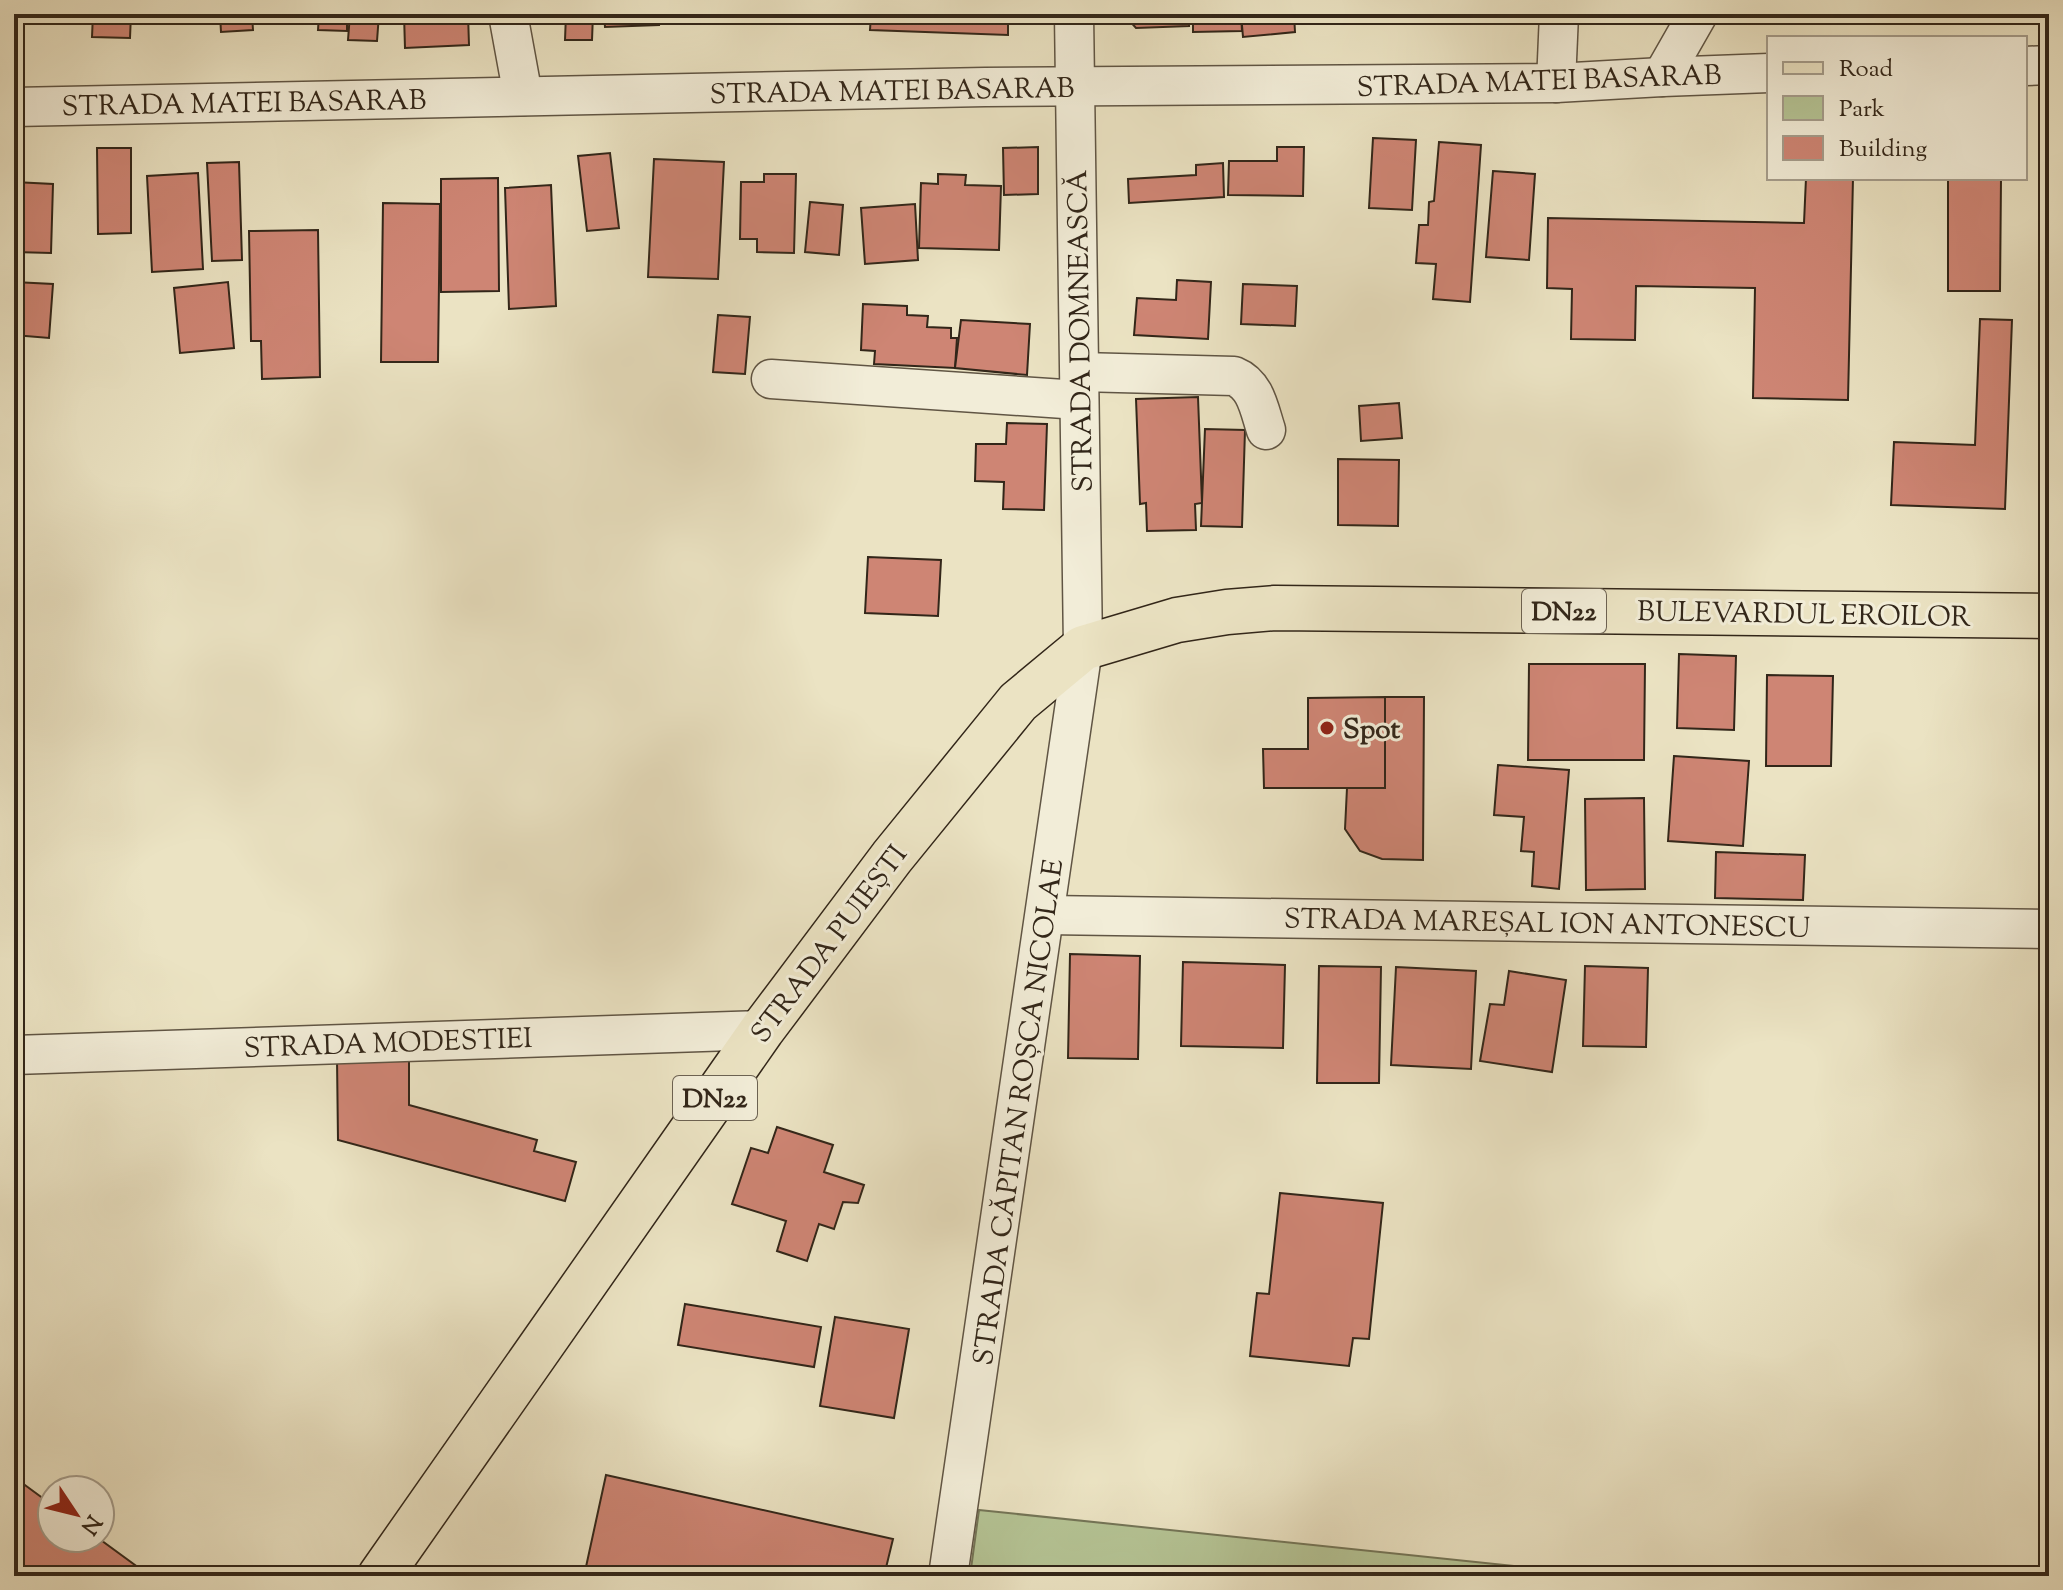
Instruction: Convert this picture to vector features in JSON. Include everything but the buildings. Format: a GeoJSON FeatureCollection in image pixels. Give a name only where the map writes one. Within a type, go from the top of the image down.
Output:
{"type":"FeatureCollection","features":[{"type":"Feature","properties":{"kind":"main road","name":"BULEVARDUL EROILOR"},"geometry":{"type":"LineString","coordinates":[[1083,648],[1177,620],[1275,608],[2049,616]]}},
{"type":"Feature","properties":{"kind":"main road","name":"STRADA PUIEȘTI"},"geometry":{"type":"LineString","coordinates":[[380,1576],[762,1030],[892,857],[1018,702],[1083,648]]}},
{"type":"Feature","properties":{"kind":"street"},"geometry":{"type":"LineString","coordinates":[[508,14],[523,96]]}},
{"type":"Feature","properties":{"kind":"street","name":"STRADA DOMNEASCĂ"},"geometry":{"type":"LineString","coordinates":[[1074,14],[1083,648]]}},
{"type":"Feature","properties":{"kind":"street"},"geometry":{"type":"LineString","coordinates":[[1556,83],[1559,14]]}},
{"type":"Feature","properties":{"kind":"street"},"geometry":{"type":"LineString","coordinates":[[1662,77],[1698,14]]}},
{"type":"Feature","properties":{"kind":"street"},"geometry":{"type":"LineString","coordinates":[[2027,66],[2049,65]]}},
{"type":"Feature","properties":{"kind":"street","name":"STRADA MATEI BASARAB"},"geometry":{"type":"LineString","coordinates":[[14,107],[985,87],[1556,83],[1767,73]]}},
{"type":"Feature","properties":{"kind":"street"},"geometry":{"type":"LineString","coordinates":[[771,379],[1079,386],[1234,376],[1245,382],[1253,392],[1266,430]]}},
{"type":"Feature","properties":{"kind":"street","name":"STRADA CĂPITAN ROȘCA NICOLAE"},"geometry":{"type":"LineString","coordinates":[[948,1576],[1083,648]]}},
{"type":"Feature","properties":{"kind":"street","name":"STRADA MAREȘAL ION ANTONESCU"},"geometry":{"type":"LineString","coordinates":[[1046,915],[2049,929]]}},
{"type":"Feature","properties":{"kind":"street","name":"STRADA MODESTIEI"},"geometry":{"type":"LineString","coordinates":[[14,1055],[762,1030]]}},
{"type":"Feature","properties":{"kind":"green space"},"geometry":{"type":"Polygon","coordinates":[[[979,1510],[1609,1576],[970,1576],[979,1510]]]}},
{"type":"Feature","properties":{"kind":"place","name":"Spot"},"geometry":{"type":"Point","coordinates":[1327,728]}}]}
